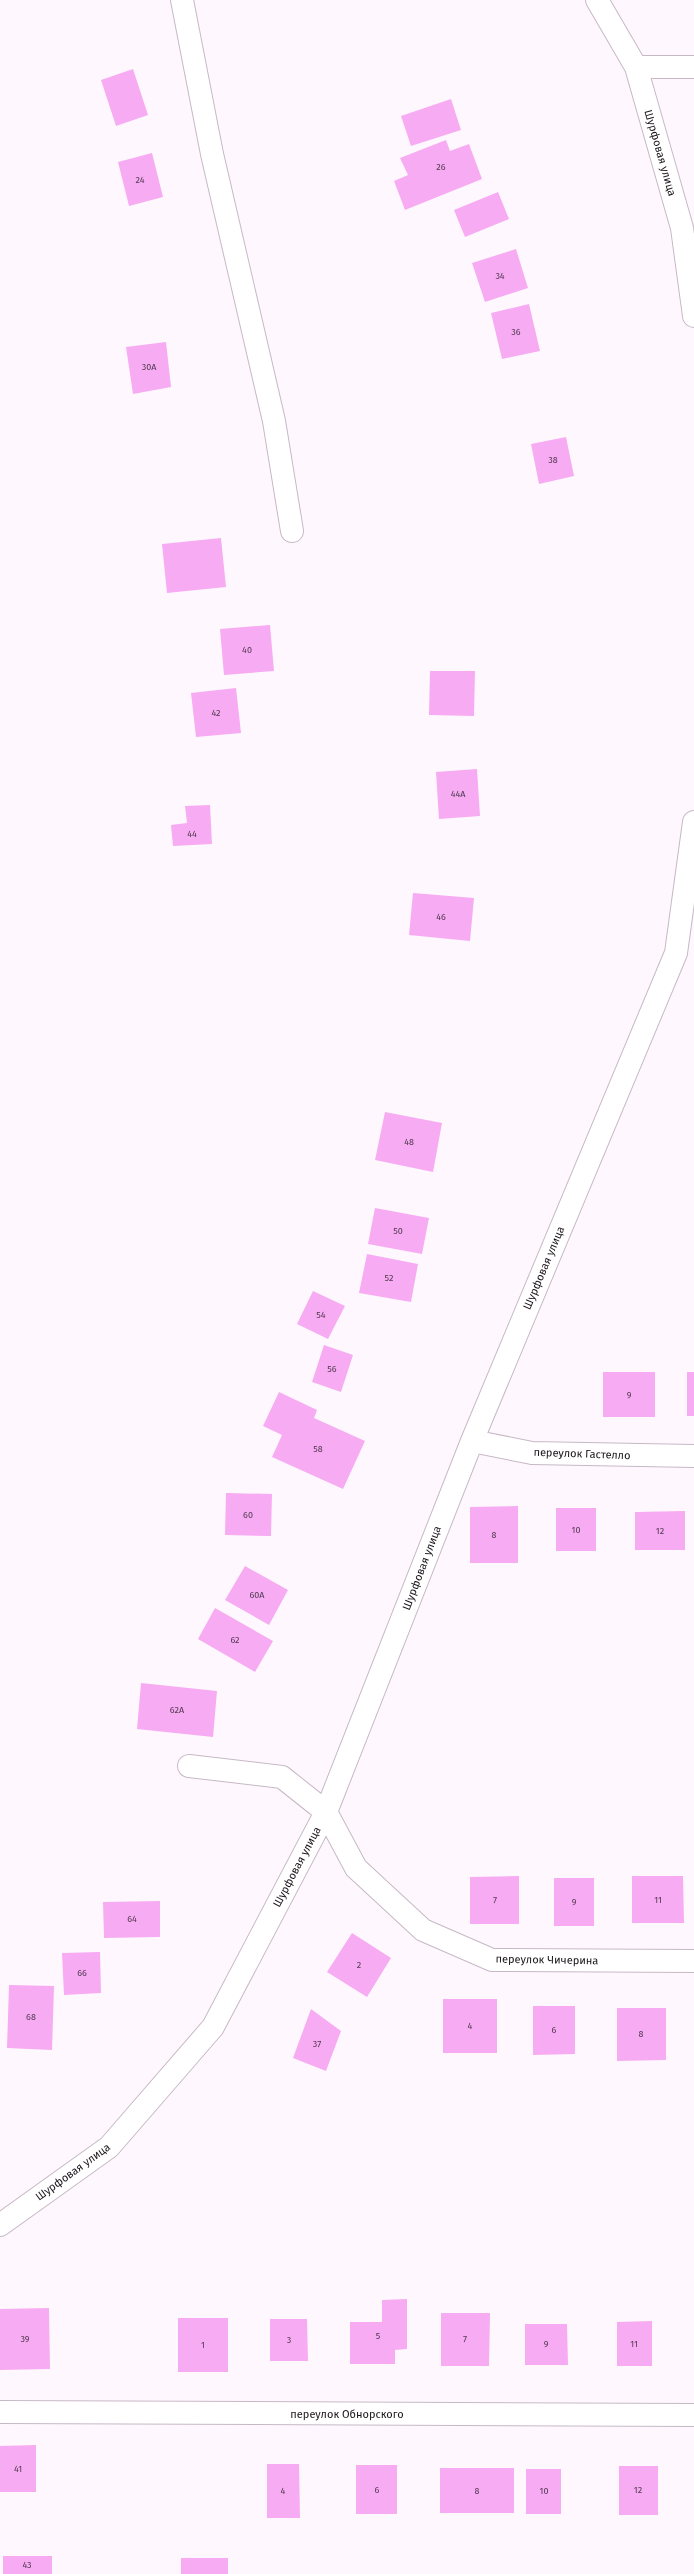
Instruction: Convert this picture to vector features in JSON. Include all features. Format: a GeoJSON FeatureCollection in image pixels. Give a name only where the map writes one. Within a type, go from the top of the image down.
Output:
{"type":"FeatureCollection","features":[{"type":"Feature","properties":{"kind":"street"},"geometry":{"type":"LineString","coordinates":[[182,0],[212,154],[274,421],[292,531]]}},
{"type":"Feature","properties":{"kind":"street","name":"Шурфовая улица"},"geometry":{"type":"LineString","coordinates":[[597,0],[636,67],[682,228],[694,316]]}},
{"type":"Feature","properties":{"kind":"street"},"geometry":{"type":"LineString","coordinates":[[636,67],[694,67]]}},
{"type":"Feature","properties":{"kind":"street","name":"Шурфовая улица"},"geometry":{"type":"LineString","coordinates":[[0,2225],[109,2147],[213,2028],[326,1812],[472,1441],[685,953],[694,822]]}},
{"type":"Feature","properties":{"kind":"street","name":"переулок Гастелло"},"geometry":{"type":"LineString","coordinates":[[472,1441],[532,1453],[694,1456]]}},
{"type":"Feature","properties":{"kind":"street","name":"переулок Чичерина"},"geometry":{"type":"LineString","coordinates":[[189,1766],[282,1777],[326,1812],[356,1868],[423,1930],[492,1960],[694,1961]]}},
{"type":"Feature","properties":{"kind":"street","name":"переулок Обнорского"},"geometry":{"type":"LineString","coordinates":[[0,2412],[694,2415]]}},
{"type":"Feature","properties":{"kind":"building"},"geometry":{"type":"Polygon","coordinates":[[[133,69],[148,115],[116,126],[101,80],[133,69]]]}},
{"type":"Feature","properties":{"kind":"building"},"geometry":{"type":"Polygon","coordinates":[[[451,99],[461,130],[411,146],[401,116],[451,99]]]}},
{"type":"Feature","properties":{"kind":"building"},"geometry":{"type":"Polygon","coordinates":[[[446,140],[450,151],[469,144],[482,179],[405,210],[394,181],[408,175],[400,158],[446,140]]]}},
{"type":"Feature","properties":{"kind":"building"},"geometry":{"type":"Polygon","coordinates":[[[152,153],[163,197],[129,206],[118,162],[152,153]]]}},
{"type":"Feature","properties":{"kind":"building"},"geometry":{"type":"Polygon","coordinates":[[[498,192],[509,219],[465,237],[454,210],[498,192]]]}},
{"type":"Feature","properties":{"kind":"building"},"geometry":{"type":"Polygon","coordinates":[[[516,249],[528,288],[485,302],[472,263],[516,249]]]}},
{"type":"Feature","properties":{"kind":"building"},"geometry":{"type":"Polygon","coordinates":[[[529,304],[540,351],[502,359],[491,313],[529,304]]]}},
{"type":"Feature","properties":{"kind":"building"},"geometry":{"type":"Polygon","coordinates":[[[166,342],[171,387],[133,394],[126,347],[166,342]]]}},
{"type":"Feature","properties":{"kind":"building"},"geometry":{"type":"Polygon","coordinates":[[[566,437],[574,476],[539,484],[531,444],[566,437]]]}},
{"type":"Feature","properties":{"kind":"building"},"geometry":{"type":"Polygon","coordinates":[[[221,538],[226,587],[167,593],[162,544],[221,538]]]}},
{"type":"Feature","properties":{"kind":"building"},"geometry":{"type":"Polygon","coordinates":[[[270,625],[274,671],[224,675],[220,629],[270,625]]]}},
{"type":"Feature","properties":{"kind":"building"},"geometry":{"type":"Polygon","coordinates":[[[430,671],[475,671],[474,716],[429,715],[430,671]]]}},
{"type":"Feature","properties":{"kind":"building"},"geometry":{"type":"Polygon","coordinates":[[[236,688],[241,733],[196,737],[191,693],[236,688]]]}},
{"type":"Feature","properties":{"kind":"building"},"geometry":{"type":"Polygon","coordinates":[[[477,769],[480,816],[439,819],[436,772],[477,769]]]}},
{"type":"Feature","properties":{"kind":"building"},"geometry":{"type":"Polygon","coordinates":[[[210,805],[212,844],[173,846],[171,825],[187,823],[185,806],[210,805]]]}},
{"type":"Feature","properties":{"kind":"building"},"geometry":{"type":"Polygon","coordinates":[[[413,893],[474,898],[470,941],[409,935],[413,893]]]}},
{"type":"Feature","properties":{"kind":"building"},"geometry":{"type":"Polygon","coordinates":[[[385,1112],[442,1123],[433,1172],[375,1160],[385,1112]]]}},
{"type":"Feature","properties":{"kind":"building"},"geometry":{"type":"Polygon","coordinates":[[[375,1208],[429,1218],[422,1254],[368,1244],[375,1208]]]}},
{"type":"Feature","properties":{"kind":"building"},"geometry":{"type":"Polygon","coordinates":[[[367,1254],[418,1264],[411,1302],[359,1293],[367,1254]]]}},
{"type":"Feature","properties":{"kind":"building"},"geometry":{"type":"Polygon","coordinates":[[[313,1291],[345,1306],[328,1339],[297,1324],[313,1291]]]}},
{"type":"Feature","properties":{"kind":"building"},"geometry":{"type":"Polygon","coordinates":[[[324,1345],[353,1355],[341,1392],[312,1382],[324,1345]]]}},
{"type":"Feature","properties":{"kind":"building"},"geometry":{"type":"Polygon","coordinates":[[[603,1372],[655,1372],[655,1417],[603,1417],[603,1372]]]}},
{"type":"Feature","properties":{"kind":"building"},"geometry":{"type":"Polygon","coordinates":[[[687,1372],[694,1372],[694,1416],[687,1416],[687,1372]]]}},
{"type":"Feature","properties":{"kind":"building"},"geometry":{"type":"Polygon","coordinates":[[[279,1392],[317,1410],[314,1418],[365,1441],[343,1489],[272,1457],[282,1435],[263,1426],[279,1392]]]}},
{"type":"Feature","properties":{"kind":"building"},"geometry":{"type":"Polygon","coordinates":[[[226,1493],[272,1494],[271,1536],[225,1535],[226,1493]]]}},
{"type":"Feature","properties":{"kind":"building"},"geometry":{"type":"Polygon","coordinates":[[[518,1506],[518,1563],[470,1563],[470,1507],[518,1506]]]}},
{"type":"Feature","properties":{"kind":"building"},"geometry":{"type":"Polygon","coordinates":[[[556,1508],[596,1508],[596,1551],[556,1551],[556,1508]]]}},
{"type":"Feature","properties":{"kind":"building"},"geometry":{"type":"Polygon","coordinates":[[[685,1511],[685,1550],[635,1550],[635,1512],[685,1511]]]}},
{"type":"Feature","properties":{"kind":"building"},"geometry":{"type":"Polygon","coordinates":[[[245,1566],[288,1590],[269,1625],[225,1600],[245,1566]]]}},
{"type":"Feature","properties":{"kind":"building"},"geometry":{"type":"Polygon","coordinates":[[[215,1608],[273,1641],[255,1672],[198,1639],[215,1608]]]}},
{"type":"Feature","properties":{"kind":"building"},"geometry":{"type":"Polygon","coordinates":[[[141,1683],[217,1691],[213,1737],[137,1729],[141,1683]]]}},
{"type":"Feature","properties":{"kind":"building"},"geometry":{"type":"Polygon","coordinates":[[[519,1876],[519,1924],[470,1924],[470,1877],[519,1876]]]}},
{"type":"Feature","properties":{"kind":"building"},"geometry":{"type":"Polygon","coordinates":[[[632,1876],[683,1876],[684,1923],[632,1923],[632,1876]]]}},
{"type":"Feature","properties":{"kind":"building"},"geometry":{"type":"Polygon","coordinates":[[[554,1878],[594,1878],[594,1926],[554,1926],[554,1878]]]}},
{"type":"Feature","properties":{"kind":"building"},"geometry":{"type":"Polygon","coordinates":[[[160,1901],[160,1937],[104,1938],[103,1902],[160,1901]]]}},
{"type":"Feature","properties":{"kind":"building"},"geometry":{"type":"Polygon","coordinates":[[[352,1933],[391,1958],[367,1997],[327,1972],[352,1933]]]}},
{"type":"Feature","properties":{"kind":"building"},"geometry":{"type":"Polygon","coordinates":[[[100,1952],[101,1993],[64,1995],[62,1953],[100,1952]]]}},
{"type":"Feature","properties":{"kind":"building"},"geometry":{"type":"Polygon","coordinates":[[[9,1985],[54,1986],[52,2050],[7,2048],[9,1985]]]}},
{"type":"Feature","properties":{"kind":"building"},"geometry":{"type":"Polygon","coordinates":[[[443,1999],[497,1999],[497,2053],[443,2053],[443,1999]]]}},
{"type":"Feature","properties":{"kind":"building"},"geometry":{"type":"Polygon","coordinates":[[[533,2006],[575,2006],[575,2054],[533,2055],[533,2006]]]}},
{"type":"Feature","properties":{"kind":"building"},"geometry":{"type":"Polygon","coordinates":[[[617,2008],[666,2008],[666,2060],[617,2061],[617,2008]]]}},
{"type":"Feature","properties":{"kind":"building"},"geometry":{"type":"Polygon","coordinates":[[[311,2009],[341,2031],[326,2071],[293,2058],[311,2009]]]}},
{"type":"Feature","properties":{"kind":"building"},"geometry":{"type":"Polygon","coordinates":[[[407,2299],[407,2349],[395,2350],[395,2364],[350,2364],[350,2322],[382,2322],[382,2300],[407,2299]]]}},
{"type":"Feature","properties":{"kind":"building"},"geometry":{"type":"Polygon","coordinates":[[[49,2308],[50,2369],[0,2370],[0,2309],[49,2308]]]}},
{"type":"Feature","properties":{"kind":"building"},"geometry":{"type":"Polygon","coordinates":[[[441,2313],[490,2313],[489,2366],[441,2366],[441,2313]]]}},
{"type":"Feature","properties":{"kind":"building"},"geometry":{"type":"Polygon","coordinates":[[[178,2318],[228,2318],[228,2372],[178,2372],[178,2318]]]}},
{"type":"Feature","properties":{"kind":"building"},"geometry":{"type":"Polygon","coordinates":[[[270,2319],[307,2319],[308,2361],[270,2361],[270,2319]]]}},
{"type":"Feature","properties":{"kind":"building"},"geometry":{"type":"Polygon","coordinates":[[[652,2321],[652,2366],[617,2366],[617,2322],[652,2321]]]}},
{"type":"Feature","properties":{"kind":"building"},"geometry":{"type":"Polygon","coordinates":[[[525,2324],[567,2324],[568,2365],[525,2365],[525,2324]]]}},
{"type":"Feature","properties":{"kind":"building"},"geometry":{"type":"Polygon","coordinates":[[[36,2445],[36,2492],[0,2492],[0,2446],[36,2445]]]}},
{"type":"Feature","properties":{"kind":"building"},"geometry":{"type":"Polygon","coordinates":[[[267,2464],[299,2464],[300,2518],[267,2518],[267,2464]]]}},
{"type":"Feature","properties":{"kind":"building"},"geometry":{"type":"Polygon","coordinates":[[[356,2465],[397,2465],[397,2514],[356,2514],[356,2465]]]}},
{"type":"Feature","properties":{"kind":"building"},"geometry":{"type":"Polygon","coordinates":[[[619,2466],[658,2466],[658,2515],[619,2515],[619,2466]]]}},
{"type":"Feature","properties":{"kind":"building"},"geometry":{"type":"Polygon","coordinates":[[[440,2468],[514,2468],[514,2513],[440,2513],[440,2468]]]}},
{"type":"Feature","properties":{"kind":"building"},"geometry":{"type":"Polygon","coordinates":[[[526,2469],[561,2469],[561,2514],[526,2514],[526,2469]]]}},
{"type":"Feature","properties":{"kind":"building"},"geometry":{"type":"Polygon","coordinates":[[[3,2556],[52,2556],[52,2574],[3,2574],[3,2556]]]}},
{"type":"Feature","properties":{"kind":"building"},"geometry":{"type":"Polygon","coordinates":[[[181,2558],[228,2558],[228,2574],[181,2574],[181,2558]]]}}]}
